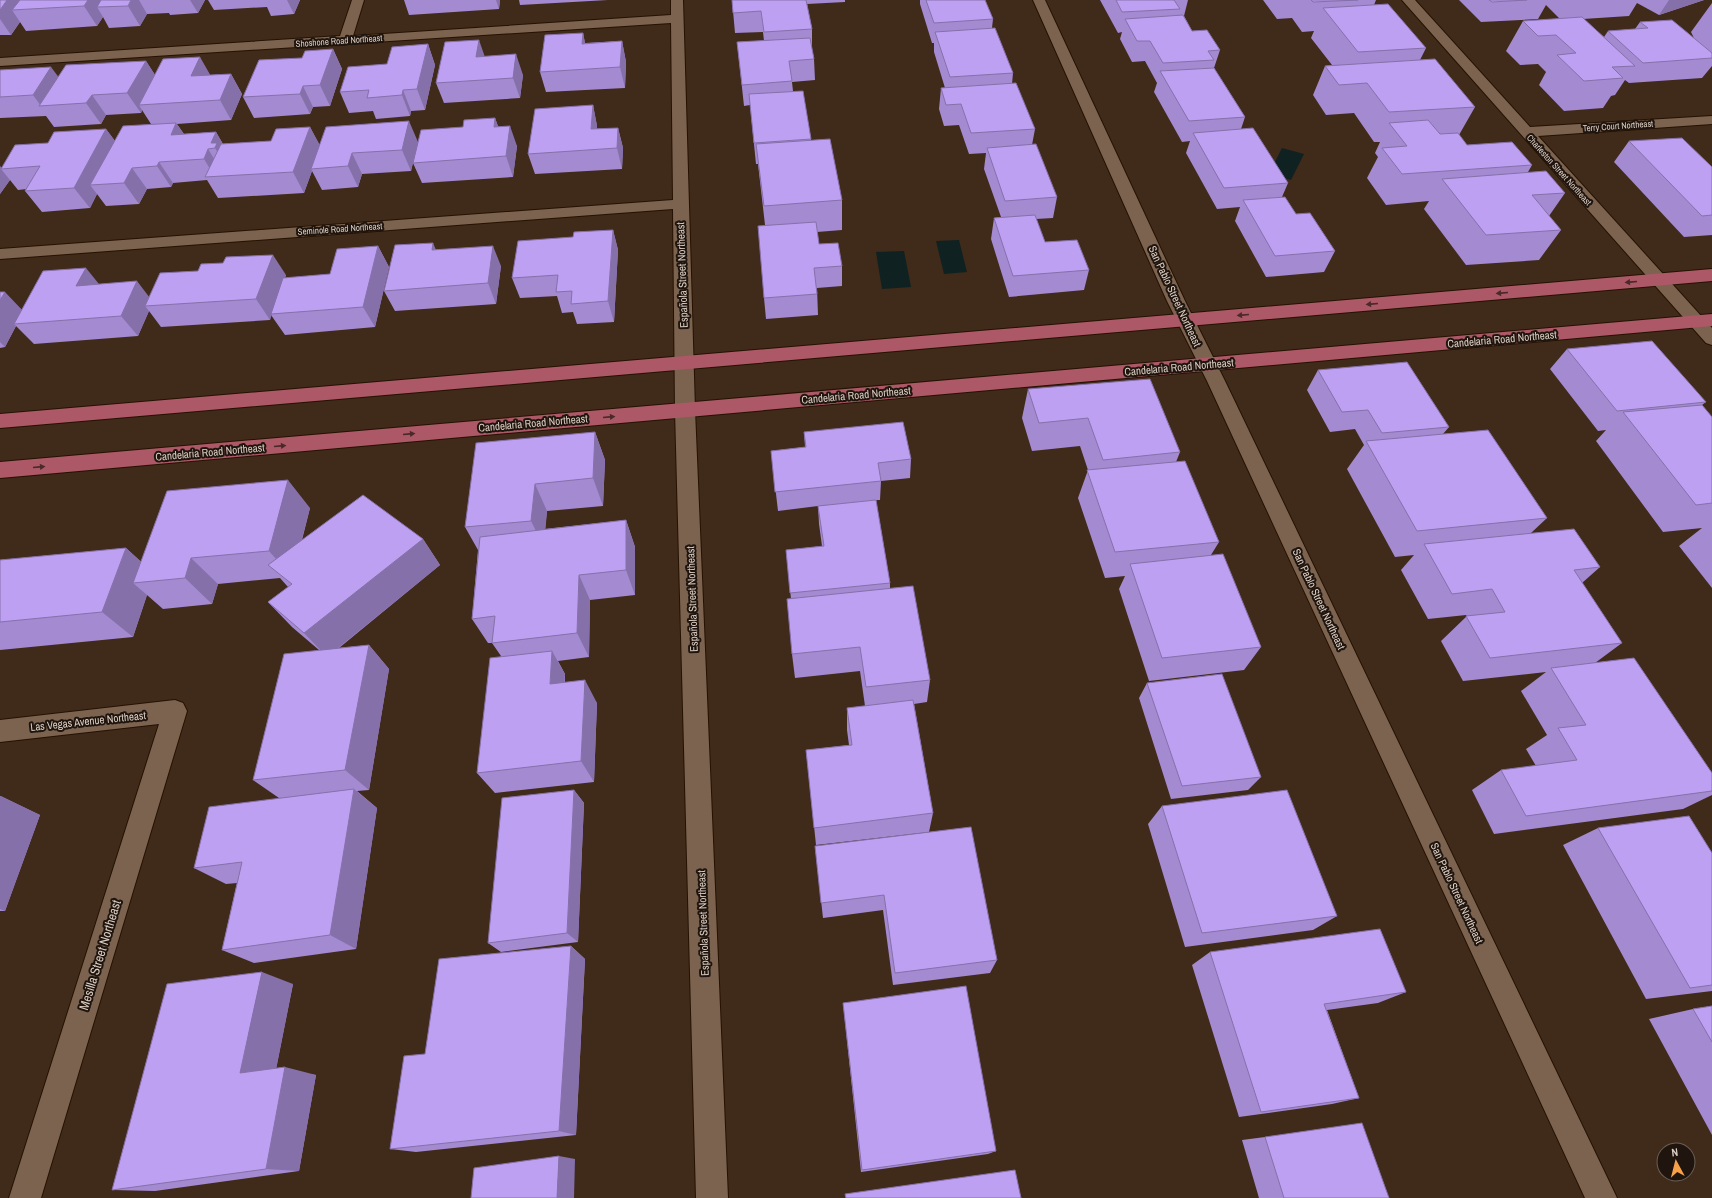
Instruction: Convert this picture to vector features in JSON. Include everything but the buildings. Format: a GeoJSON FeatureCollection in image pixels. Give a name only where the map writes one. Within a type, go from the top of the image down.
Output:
{"type":"FeatureCollection","features":[{"type":"Feature","properties":{"kind":"main road"},"geometry":{"type":"LineString","coordinates":[[0,421],[1712,275]]}},
{"type":"Feature","properties":{"kind":"main road","name":"Candelaria Road Northeast"},"geometry":{"type":"LineString","coordinates":[[0,470],[1208,365],[1704,320]]}},
{"type":"Feature","properties":{"kind":"street"},"geometry":{"type":"LineString","coordinates":[[345,41],[358,0]]}},
{"type":"Feature","properties":{"kind":"street","name":"Española Street Northeast"},"geometry":{"type":"LineString","coordinates":[[677,0],[685,410],[712,1198]]}},
{"type":"Feature","properties":{"kind":"street","name":"San Pablo Street Northeast"},"geometry":{"type":"LineString","coordinates":[[1039,0],[1185,319],[1601,1198]]}},
{"type":"Feature","properties":{"kind":"street","name":"Charleston Street Northeast"},"geometry":{"type":"LineString","coordinates":[[1408,0],[1658,280],[1704,320],[1712,339]]}},
{"type":"Feature","properties":{"kind":"street","name":"Shoshone Road Northeast"},"geometry":{"type":"LineString","coordinates":[[0,62],[678,19]]}},
{"type":"Feature","properties":{"kind":"street","name":"Terry Court Northeast"},"geometry":{"type":"LineString","coordinates":[[1525,132],[1712,120]]}},
{"type":"Feature","properties":{"kind":"street","name":"Seminole Road Northeast"},"geometry":{"type":"LineString","coordinates":[[0,254],[680,204]]}},
{"type":"Feature","properties":{"kind":"street","name":"Las Vegas Avenue Northeast"},"geometry":{"type":"LineString","coordinates":[[0,731],[175,711]]}},
{"type":"Feature","properties":{"kind":"street","name":"Mesilla Street Northeast"},"geometry":{"type":"LineString","coordinates":[[25,1198],[175,711]]}},
{"type":"Feature","properties":{"kind":"shaded area"},"geometry":{"type":"Polygon","coordinates":[[[1282,148],[1304,154],[1291,180],[1269,174],[1282,148]]]}},
{"type":"Feature","properties":{"kind":"shaded area"},"geometry":{"type":"Polygon","coordinates":[[[959,240],[967,272],[944,274],[936,241],[959,240]]]}},
{"type":"Feature","properties":{"kind":"shaded area"},"geometry":{"type":"Polygon","coordinates":[[[904,251],[911,287],[882,289],[876,252],[904,251]]]}}]}
